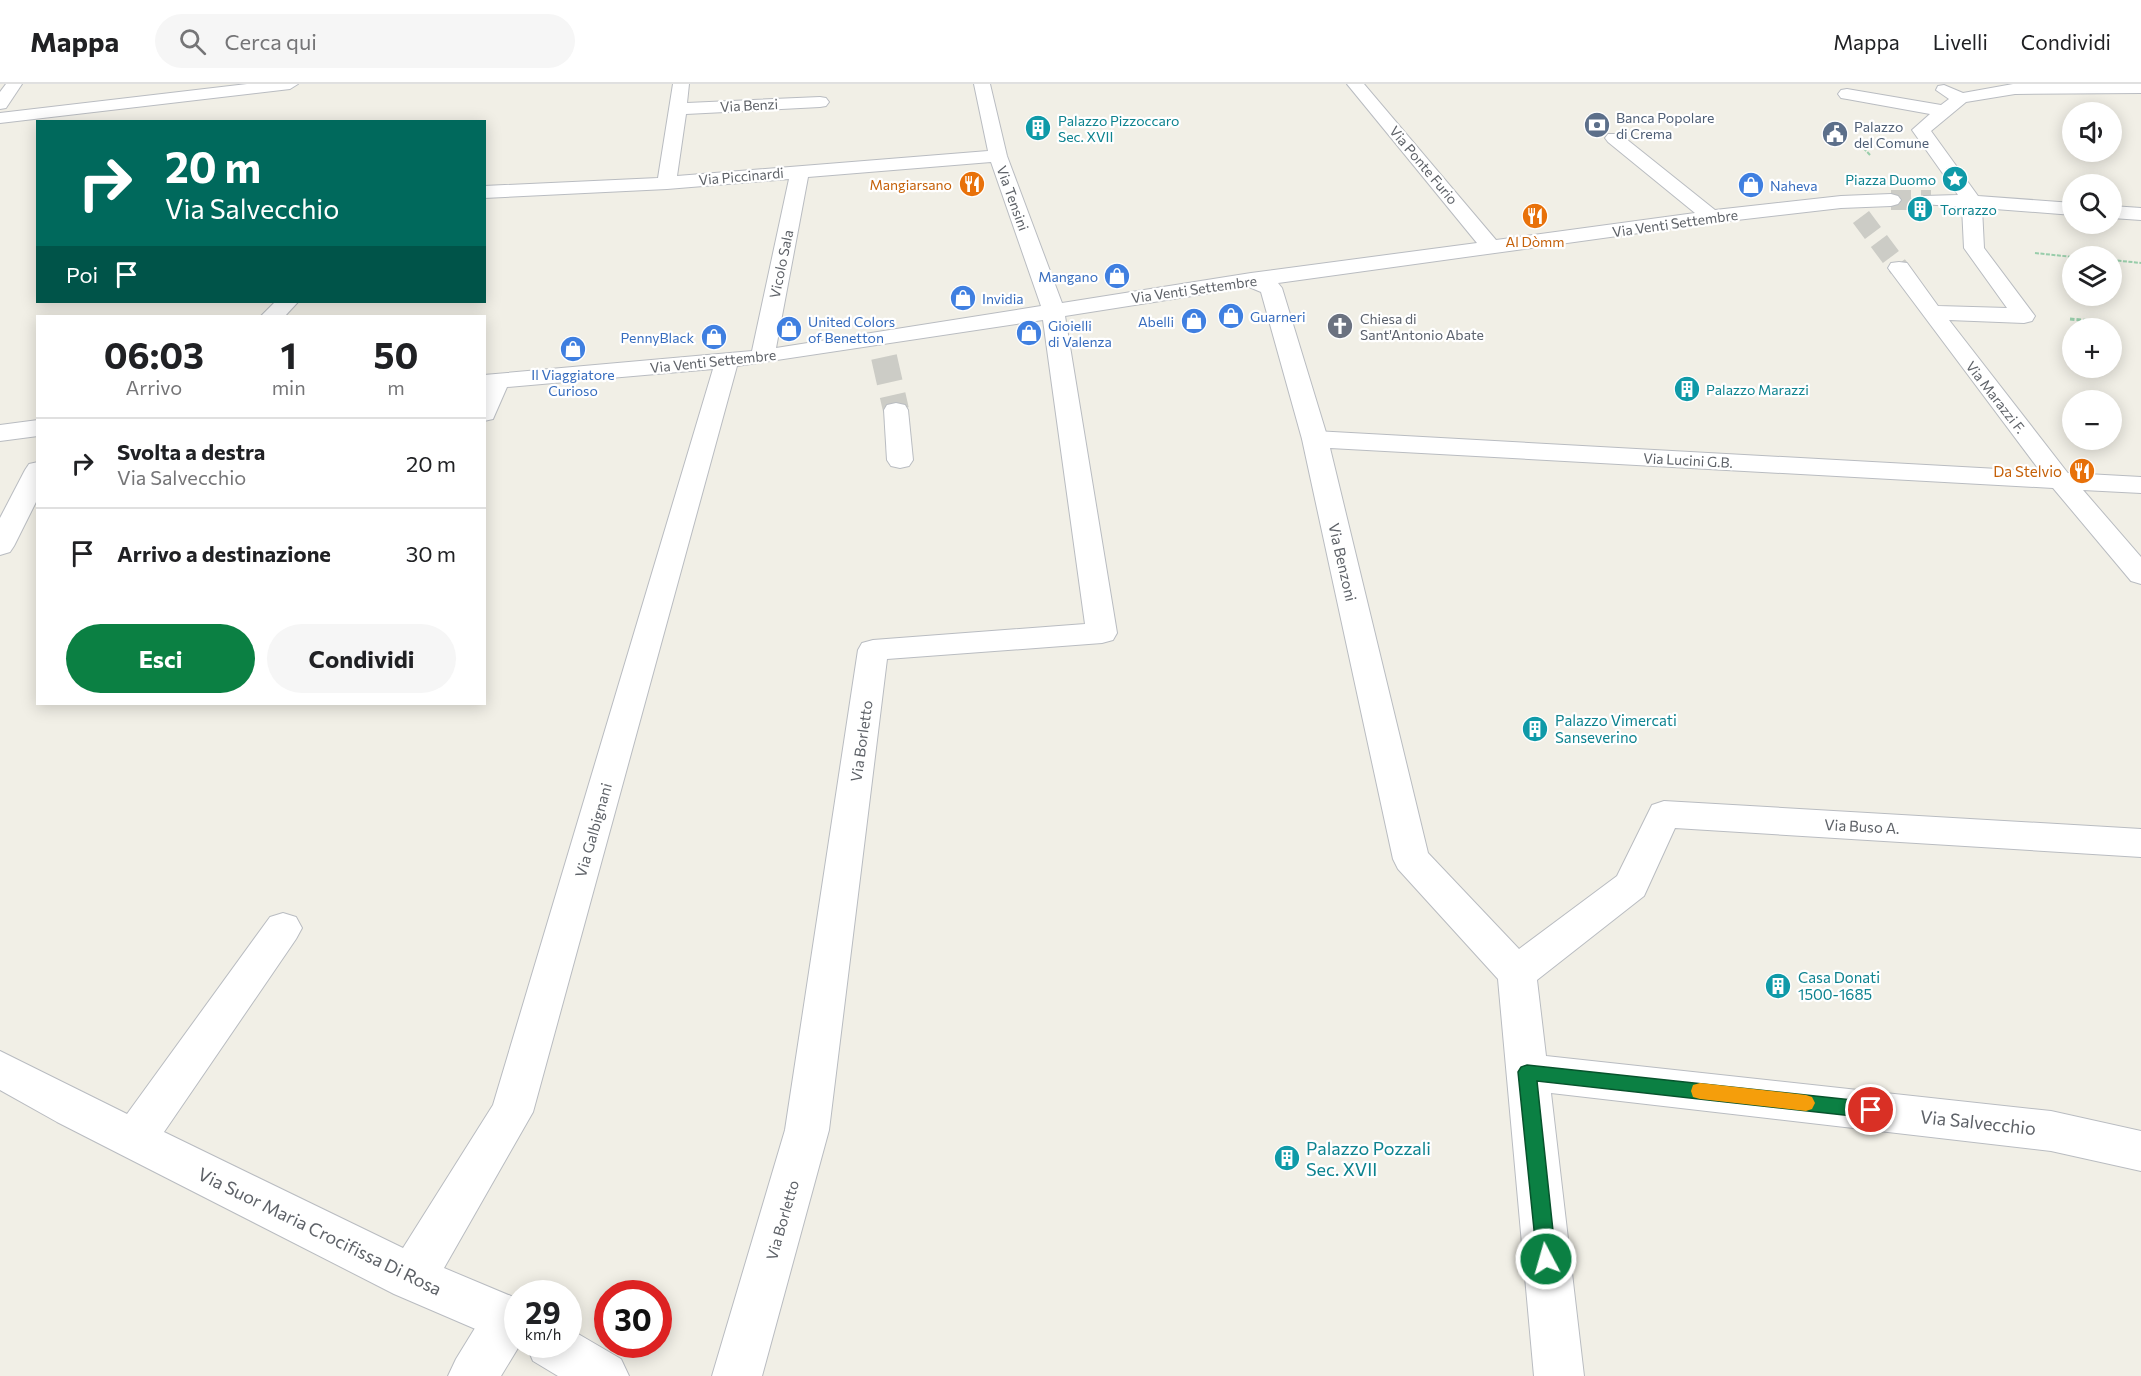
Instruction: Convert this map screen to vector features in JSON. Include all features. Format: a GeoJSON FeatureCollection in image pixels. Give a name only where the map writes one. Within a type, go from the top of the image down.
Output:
{"type":"FeatureCollection","features":[{"type":"Feature","properties":{"kind":"street"},"geometry":{"type":"LineString","coordinates":[[0,104],[14,84]]}},
{"type":"Feature","properties":{"kind":"street"},"geometry":{"type":"LineString","coordinates":[[0,118],[290,84]]}},
{"type":"Feature","properties":{"kind":"street"},"geometry":{"type":"LineString","coordinates":[[667,183],[681,84]]}},
{"type":"Feature","properties":{"kind":"street","name":"Via Tensini"},"geometry":{"type":"LineString","coordinates":[[982,84],[998,156],[1053,309]]}},
{"type":"Feature","properties":{"kind":"street","name":"Via Ponte Furio"},"geometry":{"type":"LineString","coordinates":[[1355,84],[1492,248]]}},
{"type":"Feature","properties":{"kind":"street"},"geometry":{"type":"LineString","coordinates":[[1931,312],[2024,316],[1974,248],[1972,201],[1921,130],[1945,111],[1951,93],[2005,92],[2013,89],[2141,88]]}},
{"type":"Feature","properties":{"kind":"street"},"geometry":{"type":"LineString","coordinates":[[1847,94],[1945,111]]}},
{"type":"Feature","properties":{"kind":"street","name":"Via Benzi"},"geometry":{"type":"LineString","coordinates":[[677,109],[820,102]]}},
{"type":"Feature","properties":{"kind":"street"},"geometry":{"type":"LineString","coordinates":[[1614,138],[1711,217]]}},
{"type":"Feature","properties":{"kind":"street","name":"Via Piccinardi"},"geometry":{"type":"LineString","coordinates":[[486,192],[667,183],[998,156]]}},
{"type":"Feature","properties":{"kind":"street","name":"Vicolo Sala"},"geometry":{"type":"LineString","coordinates":[[762,357],[800,171]]}},
{"type":"Feature","properties":{"kind":"street","name":"Via Venti Settembre"},"geometry":{"type":"LineString","coordinates":[[486,405],[491,382],[887,347],[1053,309],[1251,280],[1711,217],[1841,202],[1891,200]]}},
{"type":"Feature","properties":{"kind":"street"},"geometry":{"type":"LineString","coordinates":[[1931,200],[2062,208]]}},
{"type":"Feature","properties":{"kind":"street"},"geometry":{"type":"LineString","coordinates":[[1841,202],[1861,217]]}},
{"type":"Feature","properties":{"kind":"street"},"geometry":{"type":"LineString","coordinates":[[2122,213],[2141,214]]}},
{"type":"Feature","properties":{"kind":"street","name":"Via Marazzi F."},"geometry":{"type":"LineString","coordinates":[[1899,268],[2061,481],[2141,576]]}},
{"type":"Feature","properties":{"kind":"street","name":"Via Benzoni"},"geometry":{"type":"LineString","coordinates":[[1251,280],[1271,288],[1316,439],[1411,859],[1516,973]]}},
{"type":"Feature","properties":{"kind":"street"},"geometry":{"type":"LineString","coordinates":[[273,315],[286,303]]}},
{"type":"Feature","properties":{"kind":"street","name":"Via Borletto"},"geometry":{"type":"LineString","coordinates":[[737,1376],[807,1130],[873,650],[1102,633],[1053,309]]}},
{"type":"Feature","properties":{"kind":"street","name":"Via Galbignani"},"geometry":{"type":"LineString","coordinates":[[411,1277],[440,1234],[512,1112],[727,361]]}},
{"type":"Feature","properties":{"kind":"street"},"geometry":{"type":"LineString","coordinates":[[896,410],[900,460]]}},
{"type":"Feature","properties":{"kind":"street"},"geometry":{"type":"LineString","coordinates":[[0,433],[36,428]]}},
{"type":"Feature","properties":{"kind":"street","name":"Via Lucini G.B."},"geometry":{"type":"LineString","coordinates":[[1316,439],[2141,485]]}},
{"type":"Feature","properties":{"kind":"street"},"geometry":{"type":"LineString","coordinates":[[0,546],[36,474]]}},
{"type":"Feature","properties":{"kind":"street","name":"Via Buso A."},"geometry":{"type":"LineString","coordinates":[[1516,973],[1630,886],[1664,814],[2141,843]]}},
{"type":"Feature","properties":{"kind":"street"},"geometry":{"type":"LineString","coordinates":[[134,1139],[283,928]]}},
{"type":"Feature","properties":{"kind":"street"},"geometry":{"type":"LineString","coordinates":[[1516,973],[1558,1376]]}},
{"type":"Feature","properties":{"kind":"street","name":"Via Suor Maria Crocifissa Di Rosa"},"geometry":{"type":"LineString","coordinates":[[0,1069],[134,1139],[411,1277],[504,1318]]}},
{"type":"Feature","properties":{"kind":"street","name":"Via Salvecchio"},"geometry":{"type":"LineString","coordinates":[[1527,1072],[2051,1131],[2141,1151]]}},
{"type":"Feature","properties":{"kind":"street"},"geometry":{"type":"LineString","coordinates":[[473,1376],[504,1334]]}},
{"type":"Feature","properties":{"kind":"street"},"geometry":{"type":"LineString","coordinates":[[574,1358],[604,1376]]}},
{"type":"Feature","properties":{"kind":"path"},"geometry":{"type":"LineString","coordinates":[[1852,135],[1875,161]]}},
{"type":"Feature","properties":{"kind":"path"},"geometry":{"type":"LineString","coordinates":[[2029,253],[2062,256]]}},
{"type":"Feature","properties":{"kind":"path"},"geometry":{"type":"LineString","coordinates":[[2122,261],[2141,263]]}},
{"type":"Feature","properties":{"kind":"tunnel"},"geometry":{"type":"LineString","coordinates":[[1891,200],[1931,200]]}},
{"type":"Feature","properties":{"kind":"tunnel"},"geometry":{"type":"LineString","coordinates":[[1861,217],[1899,268]]}},
{"type":"Feature","properties":{"kind":"tunnel"},"geometry":{"type":"LineString","coordinates":[[884,357],[896,410]]}},
{"type":"Feature","properties":{"kind":"slow traffic"},"geometry":{"type":"LineString","coordinates":[[1700,1091],[1806,1103]]}},
{"type":"Feature","properties":{"kind":"place","name":"Banca Popolare di Crema"},"geometry":{"type":"Point","coordinates":[1597,125]}},
{"type":"Feature","properties":{"kind":"place","name":"Palazzo Pizzoccaro Sec. XVII"},"geometry":{"type":"Point","coordinates":[1038,128]}},
{"type":"Feature","properties":{"kind":"place","name":"Palazzo del Comune"},"geometry":{"type":"Point","coordinates":[1835,134]}},
{"type":"Feature","properties":{"kind":"place","name":"Piazza Duomo"},"geometry":{"type":"Point","coordinates":[1955,179]}},
{"type":"Feature","properties":{"kind":"place","name":"Mangiarsano"},"geometry":{"type":"Point","coordinates":[972,184]}},
{"type":"Feature","properties":{"kind":"place","name":"Naheva"},"geometry":{"type":"Point","coordinates":[1751,185]}},
{"type":"Feature","properties":{"kind":"place","name":"Torrazzo"},"geometry":{"type":"Point","coordinates":[1920,209]}},
{"type":"Feature","properties":{"kind":"place","name":"Al Dòmm"},"geometry":{"type":"Point","coordinates":[1535,216]}},
{"type":"Feature","properties":{"kind":"place","name":"Mangano"},"geometry":{"type":"Point","coordinates":[1117,276]}},
{"type":"Feature","properties":{"kind":"place","name":"Invidia"},"geometry":{"type":"Point","coordinates":[963,298]}},
{"type":"Feature","properties":{"kind":"place","name":"Guarneri"},"geometry":{"type":"Point","coordinates":[1231,316]}},
{"type":"Feature","properties":{"kind":"place","name":"Abelli"},"geometry":{"type":"Point","coordinates":[1194,321]}},
{"type":"Feature","properties":{"kind":"place","name":"Chiesa di Sant'Antonio Abate"},"geometry":{"type":"Point","coordinates":[1340,326]}},
{"type":"Feature","properties":{"kind":"place","name":"United Colors of Benetton"},"geometry":{"type":"Point","coordinates":[789,329]}},
{"type":"Feature","properties":{"kind":"place","name":"Gioielli di Valenza"},"geometry":{"type":"Point","coordinates":[1029,333]}},
{"type":"Feature","properties":{"kind":"place","name":"PennyBlack"},"geometry":{"type":"Point","coordinates":[714,337]}},
{"type":"Feature","properties":{"kind":"place","name":"Il Viaggiatore Curioso"},"geometry":{"type":"Point","coordinates":[573,349]}},
{"type":"Feature","properties":{"kind":"place","name":"Palazzo Marazzi"},"geometry":{"type":"Point","coordinates":[1687,389]}},
{"type":"Feature","properties":{"kind":"place","name":"Da Stelvio"},"geometry":{"type":"Point","coordinates":[2082,471]}},
{"type":"Feature","properties":{"kind":"place","name":"Palazzo Vimercati Sanseverino"},"geometry":{"type":"Point","coordinates":[1535,729]}},
{"type":"Feature","properties":{"kind":"place","name":"Casa Donati 1500-1685"},"geometry":{"type":"Point","coordinates":[1778,986]}},
{"type":"Feature","properties":{"kind":"place","name":"Palazzo Pozzali Sec. XVII"},"geometry":{"type":"Point","coordinates":[1287,1158]}},
{"type":"Feature","properties":{"kind":"route"},"geometry":{"type":"LineString","coordinates":[[1546,1259],[1527,1072],[1871,1110]]}}]}
